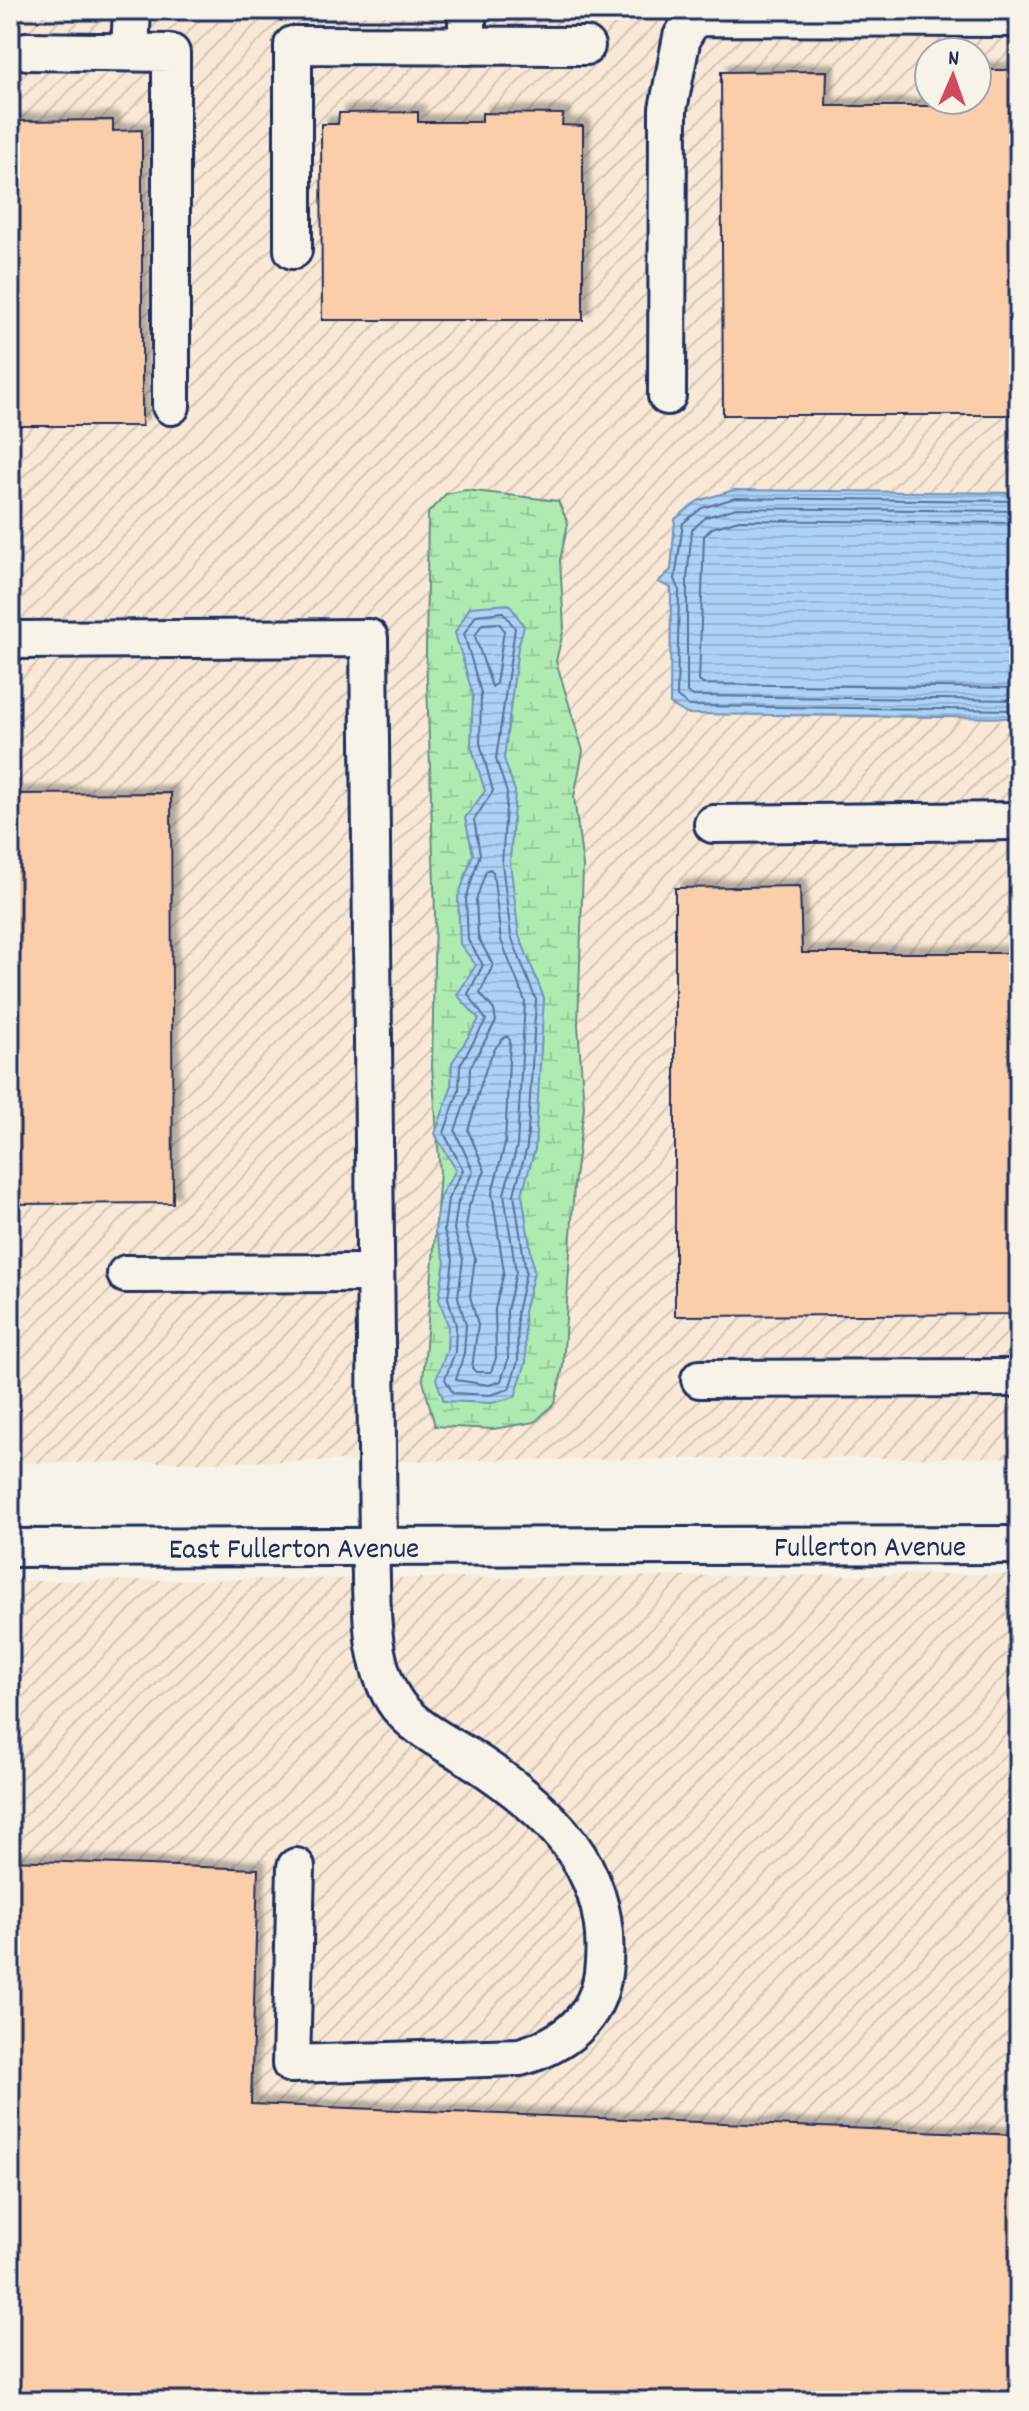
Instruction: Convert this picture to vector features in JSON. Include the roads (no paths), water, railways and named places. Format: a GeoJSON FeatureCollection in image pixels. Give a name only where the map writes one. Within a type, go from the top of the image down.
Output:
{"type":"FeatureCollection","features":[{"type":"Feature","properties":{"kind":"street"},"geometry":{"type":"LineString","coordinates":[[130,51],[132,10]]}},
{"type":"Feature","properties":{"kind":"street"},"geometry":{"type":"LineString","coordinates":[[467,10],[467,46]]}},
{"type":"Feature","properties":{"kind":"street"},"geometry":{"type":"LineString","coordinates":[[667,396],[668,109],[682,37],[694,17],[706,14],[881,14],[1019,18]]}},
{"type":"Feature","properties":{"kind":"street"},"geometry":{"type":"LineString","coordinates":[[293,250],[293,45],[586,46]]}},
{"type":"Feature","properties":{"kind":"street"},"geometry":{"type":"LineString","coordinates":[[27,51],[171,53],[171,406]]}},
{"type":"Feature","properties":{"kind":"street"},"geometry":{"type":"LineString","coordinates":[[10,640],[369,638],[377,1658],[385,1683],[399,1708],[420,1726],[527,1796],[557,1826],[581,1860],[599,1903],[605,1953],[600,1993],[579,2028],[547,2050],[520,2057],[291,2064],[296,1867]]}},
{"type":"Feature","properties":{"kind":"street"},"geometry":{"type":"LineString","coordinates":[[713,824],[1019,821]]}},
{"type":"Feature","properties":{"kind":"street"},"geometry":{"type":"LineString","coordinates":[[126,1274],[375,1273]]}},
{"type":"Feature","properties":{"kind":"street"},"geometry":{"type":"LineString","coordinates":[[700,1379],[1019,1378]]}},
{"type":"Feature","properties":{"kind":"street","name":"Fullerton Avenue"},"geometry":{"type":"LineString","coordinates":[[720,1546],[1019,1545]]}},
{"type":"Feature","properties":{"kind":"street","name":"East Fullerton Avenue"},"geometry":{"type":"LineString","coordinates":[[10,1548],[720,1546]]}},
{"type":"Feature","properties":{"kind":"water"},"geometry":{"type":"Polygon","coordinates":[[[734,490],[1019,493],[1019,718],[687,714],[670,704],[671,588],[658,582],[671,570],[675,519],[698,501],[734,490]]]}},
{"type":"Feature","properties":{"kind":"water"},"geometry":{"type":"Polygon","coordinates":[[[509,604],[524,626],[518,647],[504,759],[515,791],[510,862],[519,935],[544,998],[535,1149],[522,1194],[534,1272],[524,1312],[526,1362],[515,1397],[492,1403],[444,1401],[436,1379],[447,1350],[448,1325],[439,1299],[445,1261],[435,1231],[440,1196],[456,1170],[435,1134],[451,1088],[452,1063],[479,1019],[457,995],[476,965],[460,944],[458,897],[473,854],[465,818],[485,791],[471,745],[473,695],[455,633],[470,607],[509,604]]]}}]}
